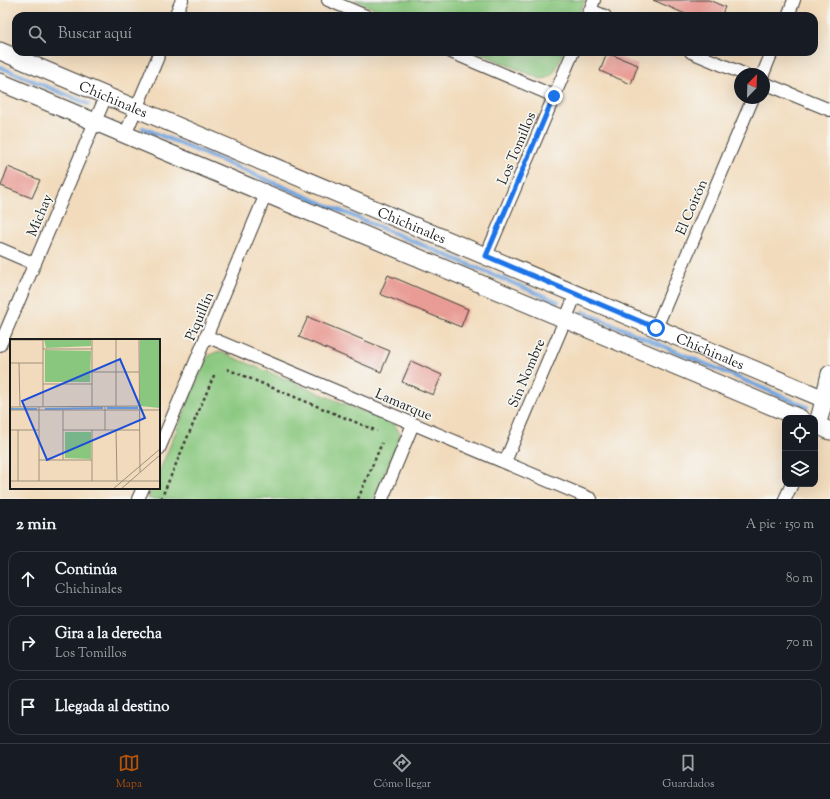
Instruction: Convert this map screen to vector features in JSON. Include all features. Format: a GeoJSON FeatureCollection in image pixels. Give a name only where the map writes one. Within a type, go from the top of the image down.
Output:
{"type":"FeatureCollection","features":[{"type":"Feature","properties":{"kind":"street"},"geometry":{"type":"LineString","coordinates":[[177,12],[182,0]]}},
{"type":"Feature","properties":{"kind":"street"},"geometry":{"type":"LineString","coordinates":[[328,0],[356,12]]}},
{"type":"Feature","properties":{"kind":"street"},"geometry":{"type":"LineString","coordinates":[[790,12],[794,0]]}},
{"type":"Feature","properties":{"kind":"street","name":"Chichinales"},"geometry":{"type":"LineString","coordinates":[[0,51],[824,399]]}},
{"type":"Feature","properties":{"kind":"street"},"geometry":{"type":"LineString","coordinates":[[125,135],[158,56]]}},
{"type":"Feature","properties":{"kind":"street"},"geometry":{"type":"LineString","coordinates":[[460,56],[554,96]]}},
{"type":"Feature","properties":{"kind":"street","name":"Los Tomillos"},"geometry":{"type":"LineString","coordinates":[[486,256],[570,56]]}},
{"type":"Feature","properties":{"kind":"street"},"geometry":{"type":"LineString","coordinates":[[701,56],[734,70]]}},
{"type":"Feature","properties":{"kind":"street"},"geometry":{"type":"LineString","coordinates":[[765,68],[770,56]]}},
{"type":"Feature","properties":{"kind":"street","name":"Chichinales"},"geometry":{"type":"LineString","coordinates":[[0,82],[793,415]]}},
{"type":"Feature","properties":{"kind":"street"},"geometry":{"type":"LineString","coordinates":[[770,85],[830,110]]}},
{"type":"Feature","properties":{"kind":"street","name":"Michay"},"geometry":{"type":"LineString","coordinates":[[0,345],[106,96]]}},
{"type":"Feature","properties":{"kind":"street","name":"El Coirón"},"geometry":{"type":"LineString","coordinates":[[656,328],[750,104]]}},
{"type":"Feature","properties":{"kind":"street","name":"Piquillín"},"geometry":{"type":"LineString","coordinates":[[160,447],[266,194]]}},
{"type":"Feature","properties":{"kind":"street"},"geometry":{"type":"LineString","coordinates":[[0,249],[35,264]]}},
{"type":"Feature","properties":{"kind":"street","name":"Sin Nombre"},"geometry":{"type":"LineString","coordinates":[[504,462],[576,294]]}},
{"type":"Feature","properties":{"kind":"street","name":"Lamarque"},"geometry":{"type":"LineString","coordinates":[[206,336],[504,462],[585,498]]}},
{"type":"Feature","properties":{"kind":"street"},"geometry":{"type":"LineString","coordinates":[[819,427],[830,374]]}},
{"type":"Feature","properties":{"kind":"street"},"geometry":{"type":"LineString","coordinates":[[382,499],[414,424]]}},
{"type":"Feature","properties":{"kind":"street"},"geometry":{"type":"LineString","coordinates":[[785,499],[791,487]]}},
{"type":"Feature","properties":{"kind":"street"},"geometry":{"type":"LineString","coordinates":[[138,499],[143,489]]}},
{"type":"Feature","properties":{"kind":"path"},"geometry":{"type":"LineString","coordinates":[[227,369],[377,431]]}},
{"type":"Feature","properties":{"kind":"path"},"geometry":{"type":"LineString","coordinates":[[161,499],[214,373]]}},
{"type":"Feature","properties":{"kind":"path"},"geometry":{"type":"LineString","coordinates":[[358,499],[382,443]]}},
{"type":"Feature","properties":{"kind":"green space"},"geometry":{"type":"Polygon","coordinates":[[[354,0],[585,0],[580,12],[382,12],[354,0]]]}},
{"type":"Feature","properties":{"kind":"green space"},"geometry":{"type":"Polygon","coordinates":[[[486,56],[561,56],[553,73],[546,78],[541,79],[486,56]]]}},
{"type":"Feature","properties":{"kind":"green space"},"geometry":{"type":"Polygon","coordinates":[[[216,352],[223,353],[395,425],[400,434],[374,499],[148,499],[152,489],[160,489],[160,470],[206,360],[210,355],[216,352]]]}},
{"type":"Feature","properties":{"kind":"building"},"geometry":{"type":"Polygon","coordinates":[[[653,0],[709,0],[725,7],[723,12],[681,12],[653,0]]]}},
{"type":"Feature","properties":{"kind":"building"},"geometry":{"type":"Polygon","coordinates":[[[606,56],[615,56],[638,65],[631,84],[600,71],[606,56]]]}},
{"type":"Feature","properties":{"kind":"building"},"geometry":{"type":"Polygon","coordinates":[[[8,167],[40,180],[32,198],[1,186],[8,167]]]}},
{"type":"Feature","properties":{"kind":"building"},"geometry":{"type":"Polygon","coordinates":[[[388,275],[468,309],[461,327],[380,294],[388,275]]]}},
{"type":"Feature","properties":{"kind":"building"},"geometry":{"type":"Polygon","coordinates":[[[308,317],[390,351],[381,372],[299,337],[308,317]]]}},
{"type":"Feature","properties":{"kind":"building"},"geometry":{"type":"Polygon","coordinates":[[[411,361],[442,375],[433,395],[402,382],[411,361]]]}},
{"type":"Feature","properties":{"kind":"waterway"},"geometry":{"type":"LineString","coordinates":[[0,67],[88,104]]}},
{"type":"Feature","properties":{"kind":"waterway"},"geometry":{"type":"LineString","coordinates":[[143,128],[558,302]]}},
{"type":"Feature","properties":{"kind":"waterway"},"geometry":{"type":"LineString","coordinates":[[583,312],[807,407]]}},
{"type":"Feature","properties":{"kind":"route"},"geometry":{"type":"LineString","coordinates":[[554,96],[486,256],[656,328]]}}]}
